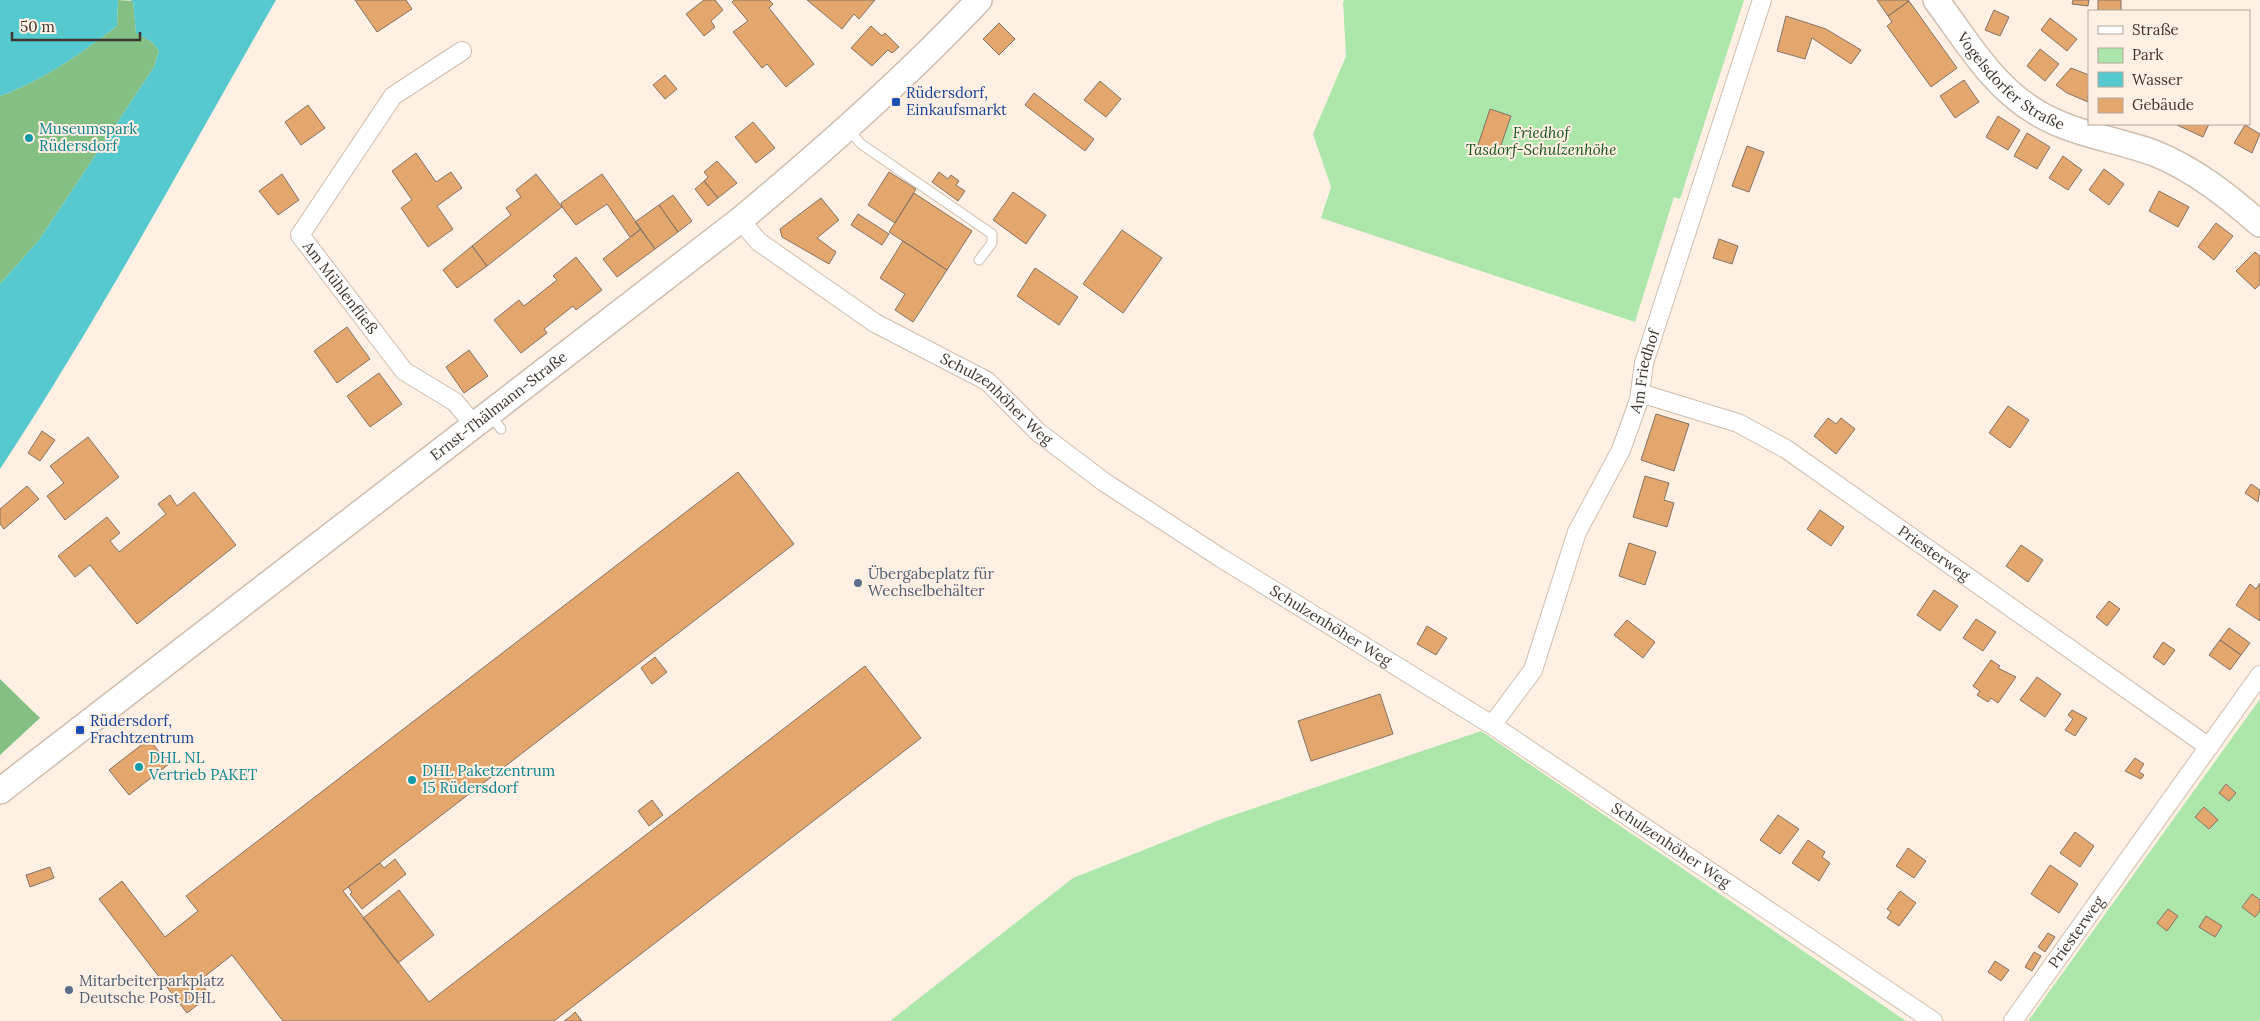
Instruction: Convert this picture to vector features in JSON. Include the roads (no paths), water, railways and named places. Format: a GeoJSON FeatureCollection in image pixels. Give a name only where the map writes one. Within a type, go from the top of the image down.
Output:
{"type":"FeatureCollection","features":[{"type":"Feature","properties":{"kind":"main road","name":"Ernst-Thälmann-Straße"},"geometry":{"type":"LineString","coordinates":[[0,791],[489,423],[740,220],[848,129],[940,41],[979,0]]}},
{"type":"Feature","properties":{"kind":"main road","name":"Vogelsdorfer Straße"},"geometry":{"type":"LineString","coordinates":[[1936,0],[1994,79],[2036,112],[2085,132],[2152,153],[2191,170],[2231,199],[2260,224]]}},
{"type":"Feature","properties":{"kind":"street","name":"Am Friedhof"},"geometry":{"type":"LineString","coordinates":[[1492,726],[1533,670],[1577,532],[1621,450],[1640,393],[1644,363],[1762,0]]}},
{"type":"Feature","properties":{"kind":"street","name":"Am Mühlenfließ"},"geometry":{"type":"LineString","coordinates":[[462,51],[394,96],[300,235],[404,371],[489,423]]}},
{"type":"Feature","properties":{"kind":"street","name":"Schulzenhöher Weg"},"geometry":{"type":"LineString","coordinates":[[740,220],[759,242],[875,323],[987,381],[1038,432],[1104,482],[1492,726],[1933,1021]]}},
{"type":"Feature","properties":{"kind":"street","name":"Priesterweg"},"geometry":{"type":"LineString","coordinates":[[1640,393],[1738,423],[1786,449],[2209,747]]}},
{"type":"Feature","properties":{"kind":"street","name":"Priesterweg"},"geometry":{"type":"LineString","coordinates":[[2013,1021],[2260,675]]}},
{"type":"Feature","properties":{"kind":"lane"},"geometry":{"type":"LineString","coordinates":[[848,129],[861,144],[992,234],[992,243],[979,260]]}},
{"type":"Feature","properties":{"kind":"water"},"geometry":{"type":"Polygon","coordinates":[[[0,0],[118,0],[117,26],[47,74],[0,96],[0,0]]]}},
{"type":"Feature","properties":{"kind":"water"},"geometry":{"type":"Polygon","coordinates":[[[129,0],[276,0],[108,295],[0,469],[0,284],[39,240],[154,67],[159,51],[152,42],[136,33],[133,1],[129,0]]]}},
{"type":"Feature","properties":{"kind":"place","name":"Rüdersdorf, Einkaufsmarkt"},"geometry":{"type":"Point","coordinates":[896,102]}},
{"type":"Feature","properties":{"kind":"place","name":"Museumspark Rüdersdorf"},"geometry":{"type":"Point","coordinates":[29,138]}},
{"type":"Feature","properties":{"kind":"place","name":"Übergabeplatz für Wechselbehälter"},"geometry":{"type":"Point","coordinates":[858,583]}},
{"type":"Feature","properties":{"kind":"place","name":"Rüdersdorf, Frachtzentrum"},"geometry":{"type":"Point","coordinates":[80,730]}},
{"type":"Feature","properties":{"kind":"place","name":"DHL NL Vertrieb PAKET"},"geometry":{"type":"Point","coordinates":[139,767]}},
{"type":"Feature","properties":{"kind":"place","name":"DHL Paketzentrum 15 Rüdersdorf"},"geometry":{"type":"Point","coordinates":[412,780]}},
{"type":"Feature","properties":{"kind":"place","name":"Mitarbeiterparkplatz Deutsche Post DHL"},"geometry":{"type":"Point","coordinates":[69,990]}},
{"type":"Feature","properties":{"kind":"park label","name":"Friedhof Tasdorf-Schulzenhöhe"},"geometry":{"type":"Point","coordinates":[1541,142]}}]}
